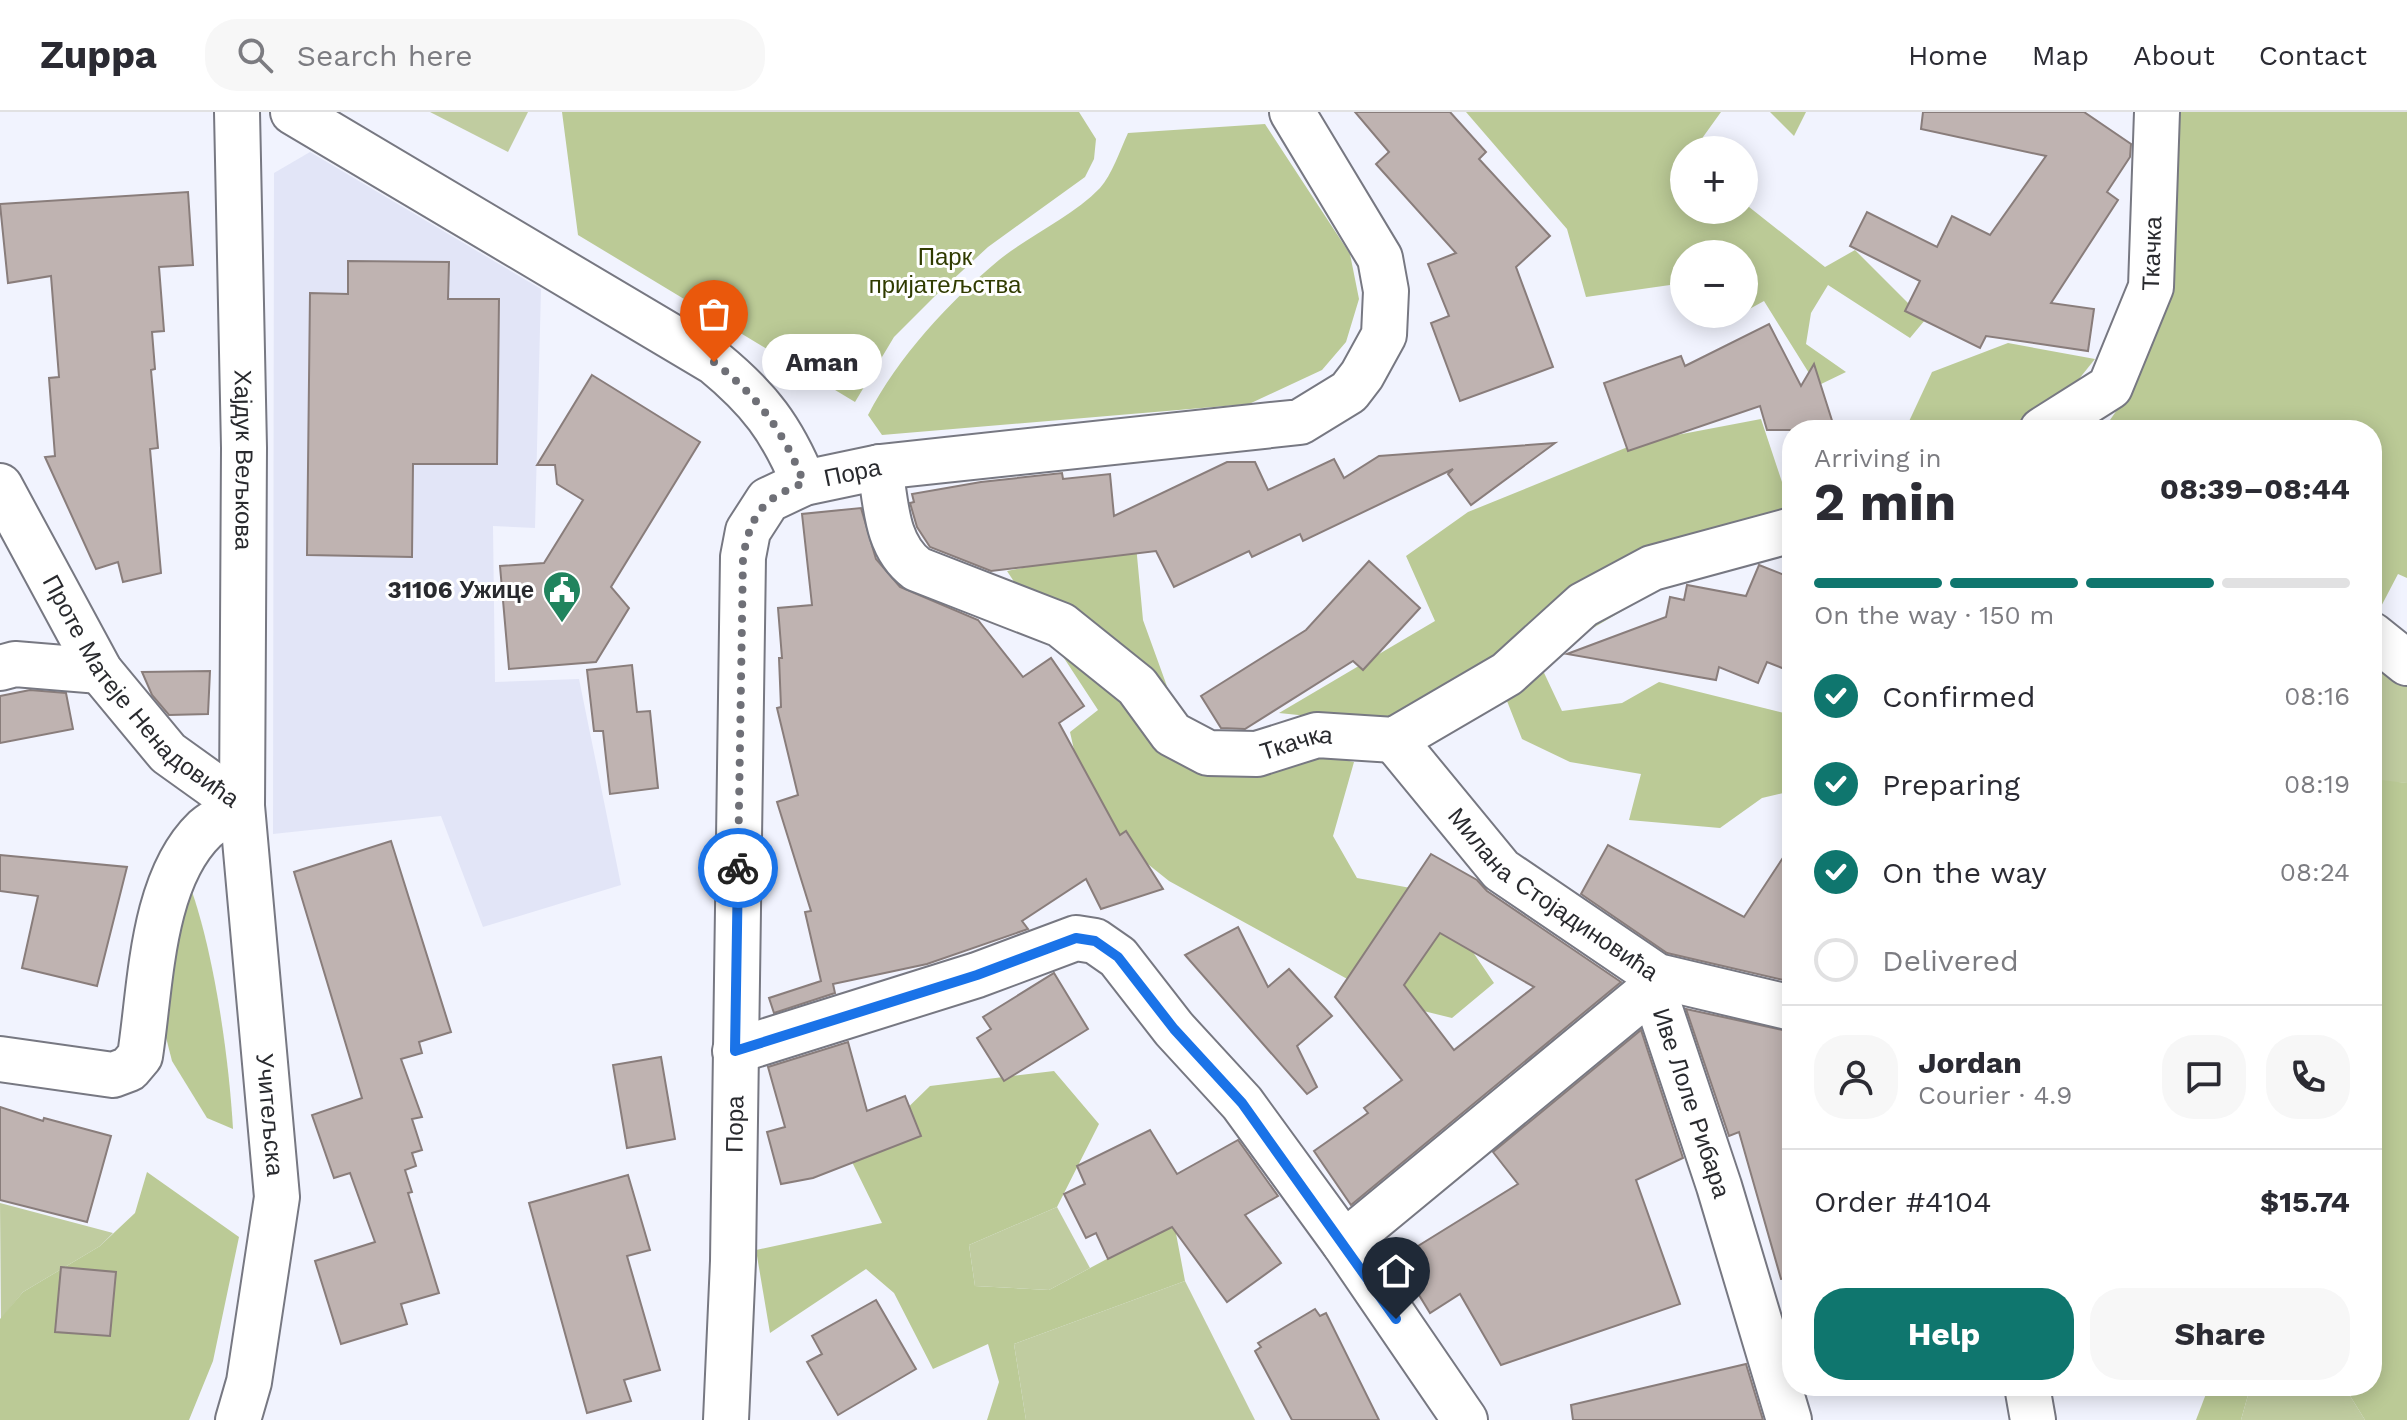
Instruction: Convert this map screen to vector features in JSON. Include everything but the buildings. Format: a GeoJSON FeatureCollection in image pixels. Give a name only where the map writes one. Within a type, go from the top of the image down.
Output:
{"type":"FeatureCollection","features":[{"type":"Feature","properties":{"kind":"street","name":"Хајдук Вељкова"},"geometry":{"type":"LineString","coordinates":[[237,112],[244,448],[242,806]]}},
{"type":"Feature","properties":{"kind":"street"},"geometry":{"type":"LineString","coordinates":[[293,112],[714,362],[740,383],[787,439],[804,483]]}},
{"type":"Feature","properties":{"kind":"street","name":"Пора"},"geometry":{"type":"LineString","coordinates":[[726,1420],[733,1261],[743,557],[748,531],[768,500],[804,483],[880,467],[1300,422],[1349,392],[1384,335],[1386,291],[1380,258],[1292,112]]}},
{"type":"Feature","properties":{"kind":"street","name":"Ткачка"},"geometry":{"type":"LineString","coordinates":[[2096,420],[2151,287],[2157,112]]}},
{"type":"Feature","properties":{"kind":"street"},"geometry":{"type":"LineString","coordinates":[[2058,420],[2110,387]]}},
{"type":"Feature","properties":{"kind":"street","name":"Ткачка"},"geometry":{"type":"LineString","coordinates":[[880,467],[892,537],[902,558],[917,569],[1061,625],[1137,686],[1172,734],[1208,753],[1245,754],[1257,754],[1317,735],[1394,740]]}},
{"type":"Feature","properties":{"kind":"street","name":"Проте Матеје Ненадовића"},"geometry":{"type":"LineString","coordinates":[[0,486],[100,671],[168,753],[242,806],[205,829],[176,869],[163,904],[140,1056],[129,1069],[113,1075],[0,1059]]}},
{"type":"Feature","properties":{"kind":"street"},"geometry":{"type":"LineString","coordinates":[[1394,740],[1507,674],[1583,605],[1652,568],[1782,533]]}},
{"type":"Feature","properties":{"kind":"street"},"geometry":{"type":"LineString","coordinates":[[2382,643],[2407,663]]}},
{"type":"Feature","properties":{"kind":"street"},"geometry":{"type":"LineString","coordinates":[[0,668],[15,664],[100,671]]}},
{"type":"Feature","properties":{"kind":"street","name":"Милана Стојадиновића"},"geometry":{"type":"LineString","coordinates":[[1394,740],[1501,870],[1655,982],[1782,1006]]}},
{"type":"Feature","properties":{"kind":"street","name":"Учитељска"},"geometry":{"type":"LineString","coordinates":[[238,1420],[249,1382],[277,1197],[242,806]]}},
{"type":"Feature","properties":{"kind":"street"},"geometry":{"type":"LineString","coordinates":[[735,1051],[977,975],[1076,938],[1095,941],[1118,957],[1174,1029],[1242,1103],[1344,1243],[1465,1420]]}},
{"type":"Feature","properties":{"kind":"street","name":"Иве Лоле Рибара"},"geometry":{"type":"LineString","coordinates":[[1344,1243],[1655,982],[1789,1420]]}},
{"type":"Feature","properties":{"kind":"street"},"geometry":{"type":"LineString","coordinates":[[2029,1396],[2033,1420]]}},
{"type":"Feature","properties":{"kind":"shaded area"},"geometry":{"type":"Polygon","coordinates":[[[310,152],[541,289],[535,528],[493,526],[495,682],[579,679],[621,885],[483,927],[441,816],[273,834],[274,173],[310,152]]]}},
{"type":"Feature","properties":{"kind":"green space"},"geometry":{"type":"Polygon","coordinates":[[[430,112],[528,112],[508,152],[430,112]]]}},
{"type":"Feature","properties":{"kind":"green space","name":"Парк пријатељства"},"geometry":{"type":"Polygon","coordinates":[[[562,112],[1079,112],[1096,139],[1094,159],[1085,177],[988,247],[935,296],[894,337],[855,402],[578,235],[562,112]]]}},
{"type":"Feature","properties":{"kind":"green space"},"geometry":{"type":"Polygon","coordinates":[[[1466,112],[1721,112],[1704,136],[1670,136],[1670,224],[1758,224],[1758,214],[1825,267],[1855,250],[1925,320],[1910,338],[1828,285],[1811,313],[1806,344],[1846,372],[1817,386],[1764,301],[1758,304],[1758,240],[1670,240],[1670,285],[1586,297],[1567,229],[1466,112]]]}},
{"type":"Feature","properties":{"kind":"green space"},"geometry":{"type":"Polygon","coordinates":[[[1770,112],[1806,112],[1794,136],[1770,112]]]}},
{"type":"Feature","properties":{"kind":"green space"},"geometry":{"type":"Polygon","coordinates":[[[2162,112],[2407,112],[2407,578],[2398,574],[2382,605],[2382,420],[2110,420],[2133,387],[2162,112]]]}},
{"type":"Feature","properties":{"kind":"green space"},"geometry":{"type":"Polygon","coordinates":[[[1265,124],[1350,254],[1359,299],[1346,342],[1322,370],[1249,404],[882,435],[868,415],[909,352],[943,312],[999,260],[1077,208],[1100,188],[1128,133],[1265,124]]]}},
{"type":"Feature","properties":{"kind":"green space"},"geometry":{"type":"Polygon","coordinates":[[[2008,343],[2095,359],[2046,420],[1910,420],[1932,372],[2008,343]]]}},
{"type":"Feature","properties":{"kind":"green space"},"geometry":{"type":"Polygon","coordinates":[[[1761,419],[1782,482],[1782,518],[1538,660],[1562,711],[1622,703],[1659,682],[1782,713],[1782,793],[1762,798],[1720,828],[1629,820],[1641,774],[1570,762],[1522,739],[1505,696],[1385,724],[1279,713],[1435,621],[1406,556],[1468,512],[1640,442],[1761,419]]]}},
{"type":"Feature","properties":{"kind":"green space"},"geometry":{"type":"Polygon","coordinates":[[[1136,545],[1143,620],[1181,725],[1354,762],[1333,836],[1357,878],[1432,892],[1494,983],[1452,1018],[1391,1003],[1169,881],[1089,817],[1070,732],[1098,710],[1007,571],[1136,545]]]}},
{"type":"Feature","properties":{"kind":"green space"},"geometry":{"type":"Polygon","coordinates":[[[2382,659],[2407,683],[2407,783],[2382,782],[2382,659]]]}},
{"type":"Feature","properties":{"kind":"green space"},"geometry":{"type":"Polygon","coordinates":[[[2382,780],[2407,783],[2407,1420],[2365,1420],[2350,1396],[2382,1396],[2382,780]]]}},
{"type":"Feature","properties":{"kind":"green space"},"geometry":{"type":"Polygon","coordinates":[[[190,886],[199,912],[219,1006],[233,1129],[207,1118],[172,1061],[157,1002],[190,886]]]}},
{"type":"Feature","properties":{"kind":"green space"},"geometry":{"type":"Polygon","coordinates":[[[1054,1071],[1099,1124],[1057,1207],[969,1245],[975,1286],[1049,1290],[1174,1223],[1185,1281],[1014,1344],[1026,1420],[987,1420],[999,1382],[988,1344],[933,1369],[894,1293],[866,1269],[770,1333],[756,1250],[882,1223],[852,1162],[930,1086],[1054,1071]]]}},
{"type":"Feature","properties":{"kind":"green space"},"geometry":{"type":"Polygon","coordinates":[[[147,1172],[239,1237],[213,1361],[189,1420],[0,1420],[0,1319],[23,1292],[100,1246],[135,1213],[147,1172]]]}},
{"type":"Feature","properties":{"kind":"green space"},"geometry":{"type":"Polygon","coordinates":[[[0,1203],[113,1233],[100,1246],[23,1292],[1,1319],[0,1203]]]}},
{"type":"Feature","properties":{"kind":"green space"},"geometry":{"type":"Polygon","coordinates":[[[1057,1207],[1090,1268],[1049,1290],[975,1286],[969,1245],[1057,1207]]]}},
{"type":"Feature","properties":{"kind":"green space"},"geometry":{"type":"Polygon","coordinates":[[[1185,1281],[1255,1420],[1026,1420],[1014,1344],[1185,1281]]]}},
{"type":"Feature","properties":{"kind":"green space"},"geometry":{"type":"Polygon","coordinates":[[[2205,1396],[2248,1396],[2241,1420],[2196,1420],[2205,1396]]]}},
{"type":"Feature","properties":{"kind":"green space"},"geometry":{"type":"Polygon","coordinates":[[[2248,1396],[2350,1396],[2365,1420],[2241,1420],[2248,1396]]]}},
{"type":"Feature","properties":{"kind":"way so far"},"geometry":{"type":"LineString","coordinates":[[714,362],[740,383],[787,439],[804,483],[780,491],[768,500],[754,517],[743,557],[738,868]]}},
{"type":"Feature","properties":{"kind":"place","name":"Aman"},"geometry":{"type":"Point","coordinates":[714,362]}},
{"type":"Feature","properties":{"kind":"place","name":"31106 Ужице"},"geometry":{"type":"Point","coordinates":[562,624]}},
{"type":"Feature","properties":{"kind":"route"},"geometry":{"type":"LineString","coordinates":[[738,868],[735,1051],[977,975],[1076,938],[1095,941],[1118,957],[1174,1029],[1242,1103],[1396,1319]]}}]}
